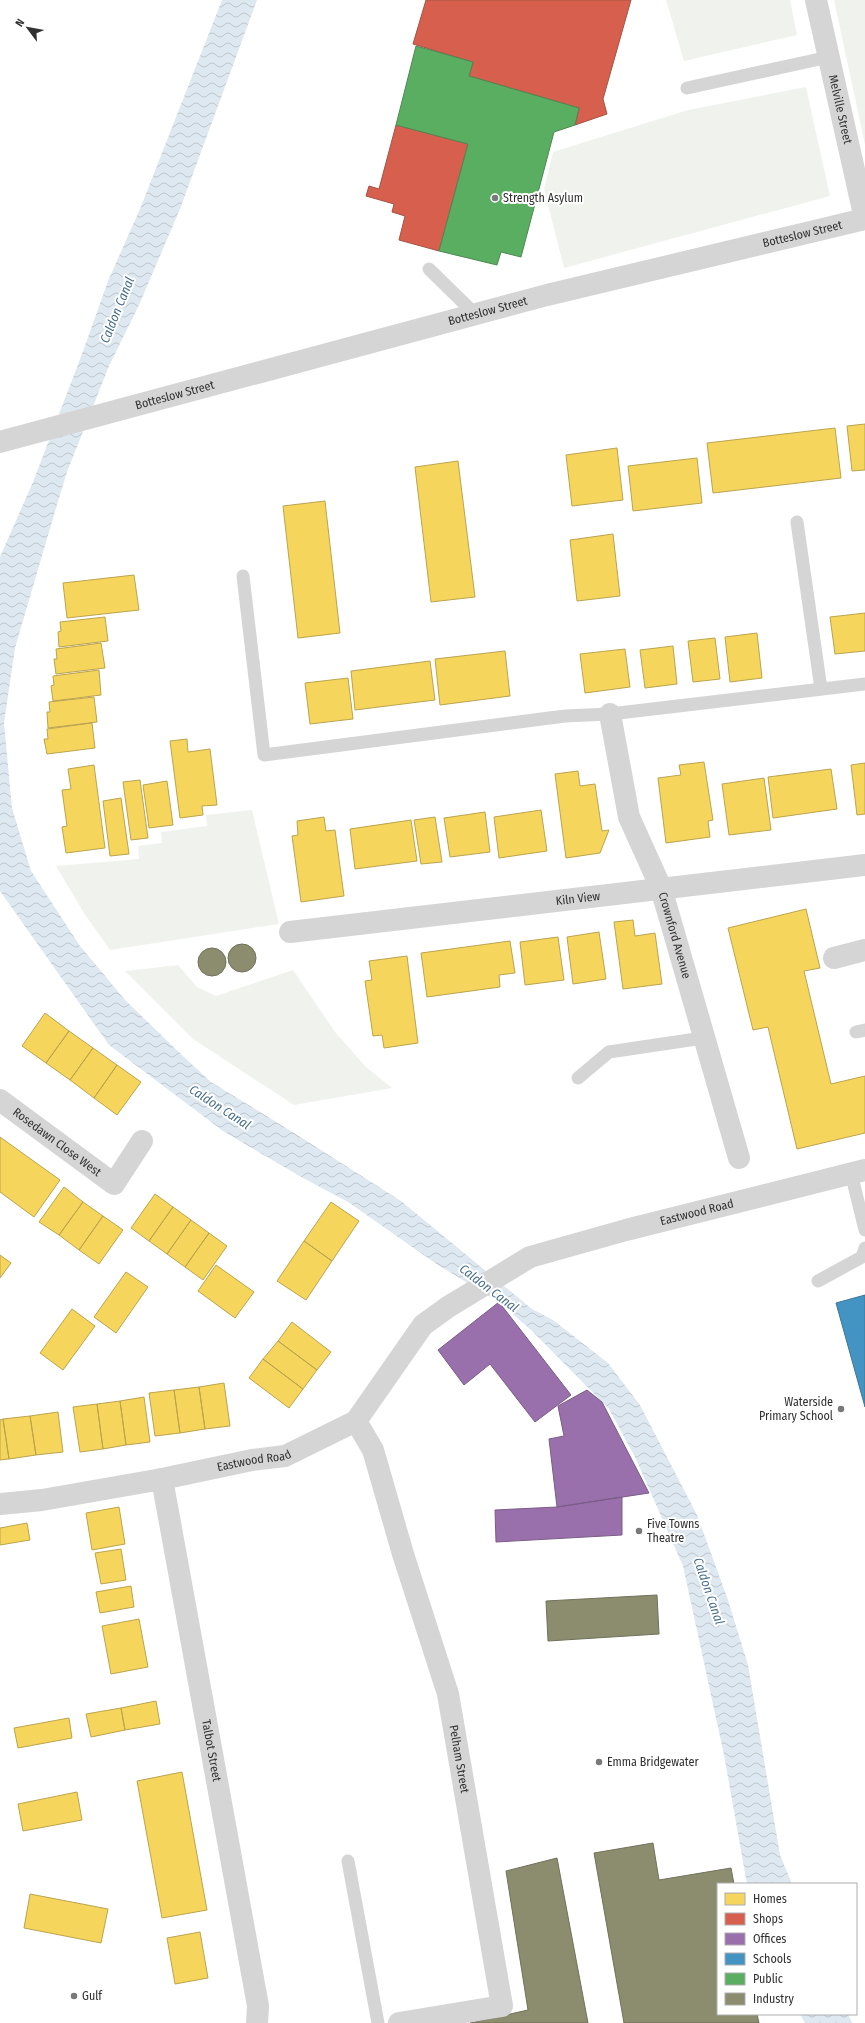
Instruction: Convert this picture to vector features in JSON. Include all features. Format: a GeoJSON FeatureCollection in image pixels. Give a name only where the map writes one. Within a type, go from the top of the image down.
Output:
{"type":"FeatureCollection","features":[{"type":"Feature","properties":{"kind":"street","name":"Melville Street"},"geometry":{"type":"LineString","coordinates":[[816,0],[865,219]]}},
{"type":"Feature","properties":{"kind":"street","name":"Botteslow Street"},"geometry":{"type":"LineString","coordinates":[[0,442],[547,295],[865,219]]}},
{"type":"Feature","properties":{"kind":"street","name":"Crownford Avenue"},"geometry":{"type":"LineString","coordinates":[[610,714],[629,817],[661,888],[703,1038],[739,1158]]}},
{"type":"Feature","properties":{"kind":"street","name":"Kiln View"},"geometry":{"type":"LineString","coordinates":[[290,932],[865,865]]}},
{"type":"Feature","properties":{"kind":"street"},"geometry":{"type":"LineString","coordinates":[[834,958],[865,950]]}},
{"type":"Feature","properties":{"kind":"street","name":"Rosedawn Close West"},"geometry":{"type":"LineString","coordinates":[[0,1100],[114,1184],[142,1141]]}},
{"type":"Feature","properties":{"kind":"street","name":"Eastwood Road"},"geometry":{"type":"LineString","coordinates":[[0,1504],[42,1500],[162,1479],[252,1460],[285,1456],[356,1421],[423,1325],[448,1306],[530,1257],[626,1230],[858,1171]]}},
{"type":"Feature","properties":{"kind":"street","name":"Pelham Street"},"geometry":{"type":"LineString","coordinates":[[356,1421],[373,1450],[403,1554],[448,1694],[502,2006],[399,2023]]}},
{"type":"Feature","properties":{"kind":"street","name":"Talbot Street"},"geometry":{"type":"LineString","coordinates":[[162,1479],[258,2006],[257,2023]]}},
{"type":"Feature","properties":{"kind":"lane"},"geometry":{"type":"LineString","coordinates":[[687,88],[829,57]]}},
{"type":"Feature","properties":{"kind":"lane"},"geometry":{"type":"LineString","coordinates":[[429,269],[476,315]]}},
{"type":"Feature","properties":{"kind":"lane"},"geometry":{"type":"LineString","coordinates":[[797,522],[820,689]]}},
{"type":"Feature","properties":{"kind":"lane"},"geometry":{"type":"LineString","coordinates":[[243,576],[264,755],[565,716],[610,714],[865,684]]}},
{"type":"Feature","properties":{"kind":"lane"},"geometry":{"type":"LineString","coordinates":[[578,1078],[609,1052],[703,1038]]}},
{"type":"Feature","properties":{"kind":"lane"},"geometry":{"type":"LineString","coordinates":[[858,1171],[865,1230]]}},
{"type":"Feature","properties":{"kind":"lane"},"geometry":{"type":"LineString","coordinates":[[818,1281],[862,1257],[865,1248]]}},
{"type":"Feature","properties":{"kind":"lane"},"geometry":{"type":"LineString","coordinates":[[348,1861],[378,2023]]}},
{"type":"Feature","properties":{"kind":"shaded area"},"geometry":{"type":"Polygon","coordinates":[[[666,0],[790,0],[797,35],[684,61],[666,0]]]}},
{"type":"Feature","properties":{"kind":"shaded area"},"geometry":{"type":"Polygon","coordinates":[[[834,0],[865,0],[865,145],[834,0]]]}},
{"type":"Feature","properties":{"kind":"shaded area"},"geometry":{"type":"Polygon","coordinates":[[[806,87],[830,196],[564,268],[544,189],[553,152],[688,110],[806,87]]]}},
{"type":"Feature","properties":{"kind":"shaded area"},"geometry":{"type":"Polygon","coordinates":[[[252,810],[279,924],[110,950],[84,913],[56,866],[139,859],[138,846],[162,843],[161,832],[207,826],[206,815],[252,810]]]}},
{"type":"Feature","properties":{"kind":"shaded area"},"geometry":{"type":"Polygon","coordinates":[[[178,965],[197,987],[216,996],[293,970],[335,1032],[366,1067],[392,1088],[294,1105],[193,1039],[125,971],[178,965]]]}},
{"type":"Feature","properties":{"kind":"water","name":"Caldon Canal"},"geometry":{"type":"Polygon","coordinates":[[[222,0],[257,0],[180,209],[139,305],[109,366],[67,472],[15,648],[4,723],[12,808],[31,871],[80,946],[126,1001],[211,1082],[401,1201],[532,1309],[553,1320],[608,1363],[640,1405],[697,1515],[728,1600],[748,1665],[780,1855],[792,1883],[747,1883],[724,1755],[683,1566],[636,1459],[609,1409],[531,1330],[499,1302],[438,1265],[348,1202],[303,1178],[223,1131],[109,1045],[0,891],[0,557],[33,482],[108,281],[140,209],[222,0]]]}},
{"type":"Feature","properties":{"kind":"water"},"geometry":{"type":"Polygon","coordinates":[[[801,2015],[848,2015],[852,2023],[805,2023],[801,2015]]]}},
{"type":"Feature","properties":{"kind":"building: Homes"},"geometry":{"type":"Polygon","coordinates":[[[865,424],[865,470],[852,471],[847,426],[865,424]]]}},
{"type":"Feature","properties":{"kind":"building: Homes"},"geometry":{"type":"Polygon","coordinates":[[[835,428],[841,478],[713,493],[707,443],[835,428]]]}},
{"type":"Feature","properties":{"kind":"building: Homes"},"geometry":{"type":"Polygon","coordinates":[[[617,448],[623,500],[572,506],[566,455],[617,448]]]}},
{"type":"Feature","properties":{"kind":"building: Homes"},"geometry":{"type":"Polygon","coordinates":[[[697,458],[702,503],[633,511],[628,466],[697,458]]]}},
{"type":"Feature","properties":{"kind":"building: Homes"},"geometry":{"type":"Polygon","coordinates":[[[458,461],[475,597],[431,602],[415,467],[458,461]]]}},
{"type":"Feature","properties":{"kind":"building: Homes"},"geometry":{"type":"Polygon","coordinates":[[[325,501],[340,633],[298,638],[283,506],[325,501]]]}},
{"type":"Feature","properties":{"kind":"building: Homes"},"geometry":{"type":"Polygon","coordinates":[[[613,534],[620,596],[577,601],[570,540],[613,534]]]}},
{"type":"Feature","properties":{"kind":"building: Homes"},"geometry":{"type":"Polygon","coordinates":[[[134,575],[139,610],[67,618],[63,583],[134,575]]]}},
{"type":"Feature","properties":{"kind":"building: Homes"},"geometry":{"type":"Polygon","coordinates":[[[865,613],[865,651],[835,654],[830,617],[865,613]]]}},
{"type":"Feature","properties":{"kind":"building: Homes"},"geometry":{"type":"Polygon","coordinates":[[[105,617],[108,641],[59,647],[58,632],[61,631],[60,622],[105,617]]]}},
{"type":"Feature","properties":{"kind":"building: Homes"},"geometry":{"type":"Polygon","coordinates":[[[757,633],[762,678],[730,682],[725,637],[757,633]]]}},
{"type":"Feature","properties":{"kind":"building: Homes"},"geometry":{"type":"Polygon","coordinates":[[[715,638],[720,679],[693,682],[688,641],[715,638]]]}},
{"type":"Feature","properties":{"kind":"building: Homes"},"geometry":{"type":"Polygon","coordinates":[[[101,643],[105,668],[56,674],[54,659],[57,659],[56,649],[101,643]]]}},
{"type":"Feature","properties":{"kind":"building: Homes"},"geometry":{"type":"Polygon","coordinates":[[[673,646],[677,684],[645,688],[640,650],[673,646]]]}},
{"type":"Feature","properties":{"kind":"building: Homes"},"geometry":{"type":"Polygon","coordinates":[[[625,649],[630,687],[585,693],[580,654],[625,649]]]}},
{"type":"Feature","properties":{"kind":"building: Homes"},"geometry":{"type":"Polygon","coordinates":[[[505,651],[510,696],[440,705],[435,659],[505,651]]]}},
{"type":"Feature","properties":{"kind":"building: Homes"},"geometry":{"type":"Polygon","coordinates":[[[430,661],[435,700],[355,710],[351,671],[430,661]]]}},
{"type":"Feature","properties":{"kind":"building: Homes"},"geometry":{"type":"Polygon","coordinates":[[[99,670],[101,695],[53,701],[51,686],[54,685],[53,676],[99,670]]]}},
{"type":"Feature","properties":{"kind":"building: Homes"},"geometry":{"type":"Polygon","coordinates":[[[348,678],[353,719],[310,724],[305,683],[348,678]]]}},
{"type":"Feature","properties":{"kind":"building: Homes"},"geometry":{"type":"Polygon","coordinates":[[[94,697],[97,722],[48,728],[47,712],[50,712],[49,702],[94,697]]]}},
{"type":"Feature","properties":{"kind":"building: Homes"},"geometry":{"type":"Polygon","coordinates":[[[92,723],[95,748],[47,754],[44,739],[48,739],[47,729],[92,723]]]}},
{"type":"Feature","properties":{"kind":"building: Homes"},"geometry":{"type":"Polygon","coordinates":[[[187,739],[188,752],[210,749],[217,805],[202,806],[203,815],[180,818],[170,741],[187,739]]]}},
{"type":"Feature","properties":{"kind":"building: Homes"},"geometry":{"type":"Polygon","coordinates":[[[704,762],[713,820],[708,821],[710,837],[666,843],[658,778],[681,775],[679,765],[704,762]]]}},
{"type":"Feature","properties":{"kind":"building: Homes"},"geometry":{"type":"Polygon","coordinates":[[[865,763],[865,814],[857,815],[851,765],[865,763]]]}},
{"type":"Feature","properties":{"kind":"building: Homes"},"geometry":{"type":"Polygon","coordinates":[[[94,765],[105,848],[66,853],[62,827],[67,826],[62,790],[71,789],[68,769],[94,765]]]}},
{"type":"Feature","properties":{"kind":"building: Homes"},"geometry":{"type":"Polygon","coordinates":[[[831,769],[837,809],[773,818],[768,777],[831,769]]]}},
{"type":"Feature","properties":{"kind":"building: Homes"},"geometry":{"type":"Polygon","coordinates":[[[578,771],[580,786],[595,784],[602,831],[609,830],[600,853],[566,858],[555,774],[578,771]]]}},
{"type":"Feature","properties":{"kind":"building: Homes"},"geometry":{"type":"Polygon","coordinates":[[[764,778],[771,830],[729,835],[722,784],[764,778]]]}},
{"type":"Feature","properties":{"kind":"building: Homes"},"geometry":{"type":"Polygon","coordinates":[[[140,780],[148,838],[131,840],[123,782],[140,780]]]}},
{"type":"Feature","properties":{"kind":"building: Homes"},"geometry":{"type":"Polygon","coordinates":[[[167,781],[173,825],[149,828],[143,785],[167,781]]]}},
{"type":"Feature","properties":{"kind":"building: Homes"},"geometry":{"type":"Polygon","coordinates":[[[121,798],[129,854],[110,856],[103,801],[121,798]]]}},
{"type":"Feature","properties":{"kind":"building: Homes"},"geometry":{"type":"Polygon","coordinates":[[[541,810],[547,851],[499,858],[494,817],[541,810]]]}},
{"type":"Feature","properties":{"kind":"building: Homes"},"geometry":{"type":"Polygon","coordinates":[[[485,812],[490,852],[450,857],[444,818],[485,812]]]}},
{"type":"Feature","properties":{"kind":"building: Homes"},"geometry":{"type":"Polygon","coordinates":[[[324,817],[326,831],[335,830],[344,896],[301,902],[292,836],[298,835],[297,821],[324,817]]]}},
{"type":"Feature","properties":{"kind":"building: Homes"},"geometry":{"type":"Polygon","coordinates":[[[435,817],[442,862],[421,864],[414,820],[435,817]]]}},
{"type":"Feature","properties":{"kind":"building: Homes"},"geometry":{"type":"Polygon","coordinates":[[[411,820],[417,861],[355,869],[350,829],[411,820]]]}},
{"type":"Feature","properties":{"kind":"building: Homes"},"geometry":{"type":"Polygon","coordinates":[[[806,909],[820,968],[804,971],[831,1084],[865,1076],[865,1133],[797,1149],[768,1027],[753,1030],[728,928],[806,909]]]}},
{"type":"Feature","properties":{"kind":"building: Homes"},"geometry":{"type":"Polygon","coordinates":[[[633,920],[635,936],[655,933],[662,984],[623,989],[614,922],[633,920]]]}},
{"type":"Feature","properties":{"kind":"building: Homes"},"geometry":{"type":"Polygon","coordinates":[[[599,932],[606,979],[573,984],[567,937],[599,932]]]}},
{"type":"Feature","properties":{"kind":"building: Homes"},"geometry":{"type":"Polygon","coordinates":[[[558,937],[564,980],[525,985],[520,942],[558,937]]]}},
{"type":"Feature","properties":{"kind":"building: Homes"},"geometry":{"type":"Polygon","coordinates":[[[510,941],[515,973],[499,975],[500,987],[427,997],[421,953],[510,941]]]}},
{"type":"Feature","properties":{"kind":"building: Homes"},"geometry":{"type":"Polygon","coordinates":[[[407,956],[418,1043],[384,1048],[382,1035],[373,1036],[365,981],[372,980],[369,961],[407,956]]]}},
{"type":"Feature","properties":{"kind":"building: Homes"},"geometry":{"type":"Polygon","coordinates":[[[45,1013],[69,1031],[46,1063],[22,1046],[45,1013]]]}},
{"type":"Feature","properties":{"kind":"building: Homes"},"geometry":{"type":"Polygon","coordinates":[[[69,1031],[93,1048],[70,1080],[46,1063],[69,1031]]]}},
{"type":"Feature","properties":{"kind":"building: Homes"},"geometry":{"type":"Polygon","coordinates":[[[93,1048],[117,1065],[94,1098],[70,1080],[93,1048]]]}},
{"type":"Feature","properties":{"kind":"building: Homes"},"geometry":{"type":"Polygon","coordinates":[[[117,1065],[141,1082],[117,1115],[94,1098],[117,1065]]]}},
{"type":"Feature","properties":{"kind":"building: Homes"},"geometry":{"type":"Polygon","coordinates":[[[0,1137],[60,1180],[34,1217],[0,1192],[0,1137]]]}},
{"type":"Feature","properties":{"kind":"building: Homes"},"geometry":{"type":"Polygon","coordinates":[[[64,1187],[83,1202],[59,1235],[39,1222],[64,1187]]]}},
{"type":"Feature","properties":{"kind":"building: Homes"},"geometry":{"type":"Polygon","coordinates":[[[155,1194],[173,1207],[149,1241],[131,1228],[155,1194]]]}},
{"type":"Feature","properties":{"kind":"building: Homes"},"geometry":{"type":"Polygon","coordinates":[[[83,1202],[103,1216],[79,1250],[59,1235],[83,1202]]]}},
{"type":"Feature","properties":{"kind":"building: Homes"},"geometry":{"type":"Polygon","coordinates":[[[331,1202],[359,1221],[332,1261],[304,1241],[331,1202]]]}},
{"type":"Feature","properties":{"kind":"building: Homes"},"geometry":{"type":"Polygon","coordinates":[[[173,1207],[191,1220],[167,1254],[149,1241],[173,1207]]]}},
{"type":"Feature","properties":{"kind":"building: Homes"},"geometry":{"type":"Polygon","coordinates":[[[103,1216],[123,1230],[99,1264],[79,1250],[103,1216]]]}},
{"type":"Feature","properties":{"kind":"building: Homes"},"geometry":{"type":"Polygon","coordinates":[[[191,1220],[209,1233],[185,1267],[167,1254],[191,1220]]]}},
{"type":"Feature","properties":{"kind":"building: Homes"},"geometry":{"type":"Polygon","coordinates":[[[209,1233],[227,1246],[203,1280],[185,1267],[209,1233]]]}},
{"type":"Feature","properties":{"kind":"building: Homes"},"geometry":{"type":"Polygon","coordinates":[[[304,1241],[332,1261],[306,1300],[277,1281],[304,1241]]]}},
{"type":"Feature","properties":{"kind":"building: Homes"},"geometry":{"type":"Polygon","coordinates":[[[0,1255],[11,1263],[0,1278],[0,1255]]]}},
{"type":"Feature","properties":{"kind":"building: Homes"},"geometry":{"type":"Polygon","coordinates":[[[216,1265],[254,1292],[235,1318],[198,1291],[216,1265]]]}},
{"type":"Feature","properties":{"kind":"building: Homes"},"geometry":{"type":"Polygon","coordinates":[[[126,1272],[148,1287],[116,1333],[94,1317],[126,1272]]]}},
{"type":"Feature","properties":{"kind":"building: Homes"},"geometry":{"type":"Polygon","coordinates":[[[72,1309],[95,1326],[63,1370],[40,1353],[72,1309]]]}},
{"type":"Feature","properties":{"kind":"building: Homes"},"geometry":{"type":"Polygon","coordinates":[[[292,1322],[331,1352],[317,1370],[278,1341],[292,1322]]]}},
{"type":"Feature","properties":{"kind":"building: Homes"},"geometry":{"type":"Polygon","coordinates":[[[278,1341],[317,1370],[303,1389],[263,1359],[278,1341]]]}},
{"type":"Feature","properties":{"kind":"building: Homes"},"geometry":{"type":"Polygon","coordinates":[[[263,1359],[303,1389],[289,1408],[249,1378],[263,1359]]]}},
{"type":"Feature","properties":{"kind":"building: Homes"},"geometry":{"type":"Polygon","coordinates":[[[224,1383],[230,1426],[205,1429],[199,1387],[224,1383]]]}},
{"type":"Feature","properties":{"kind":"building: Homes"},"geometry":{"type":"Polygon","coordinates":[[[199,1387],[205,1429],[180,1433],[174,1390],[199,1387]]]}},
{"type":"Feature","properties":{"kind":"building: Homes"},"geometry":{"type":"Polygon","coordinates":[[[174,1390],[180,1433],[155,1436],[149,1393],[174,1390]]]}},
{"type":"Feature","properties":{"kind":"building: Homes"},"geometry":{"type":"Polygon","coordinates":[[[144,1397],[150,1442],[126,1445],[120,1401],[144,1397]]]}},
{"type":"Feature","properties":{"kind":"building: Homes"},"geometry":{"type":"Polygon","coordinates":[[[120,1401],[126,1445],[103,1449],[97,1404],[120,1401]]]}},
{"type":"Feature","properties":{"kind":"building: Homes"},"geometry":{"type":"Polygon","coordinates":[[[97,1404],[103,1449],[80,1452],[73,1407],[97,1404]]]}},
{"type":"Feature","properties":{"kind":"building: Homes"},"geometry":{"type":"Polygon","coordinates":[[[58,1412],[63,1452],[36,1455],[30,1416],[58,1412]]]}},
{"type":"Feature","properties":{"kind":"building: Homes"},"geometry":{"type":"Polygon","coordinates":[[[30,1416],[36,1455],[9,1459],[3,1419],[30,1416]]]}},
{"type":"Feature","properties":{"kind":"building: Homes"},"geometry":{"type":"Polygon","coordinates":[[[3,1419],[9,1459],[0,1460],[0,1420],[3,1419]]]}},
{"type":"Feature","properties":{"kind":"building: Homes"},"geometry":{"type":"Polygon","coordinates":[[[119,1507],[125,1544],[92,1550],[86,1513],[119,1507]]]}},
{"type":"Feature","properties":{"kind":"building: Homes"},"geometry":{"type":"Polygon","coordinates":[[[27,1523],[30,1540],[0,1545],[0,1528],[27,1523]]]}},
{"type":"Feature","properties":{"kind":"building: Homes"},"geometry":{"type":"Polygon","coordinates":[[[121,1549],[126,1580],[101,1584],[95,1553],[121,1549]]]}},
{"type":"Feature","properties":{"kind":"building: Homes"},"geometry":{"type":"Polygon","coordinates":[[[131,1586],[134,1607],[100,1613],[96,1592],[131,1586]]]}},
{"type":"Feature","properties":{"kind":"building: Homes"},"geometry":{"type":"Polygon","coordinates":[[[139,1619],[148,1667],[111,1674],[102,1626],[139,1619]]]}},
{"type":"Feature","properties":{"kind":"building: Homes"},"geometry":{"type":"Polygon","coordinates":[[[156,1701],[160,1724],[125,1730],[121,1708],[156,1701]]]}},
{"type":"Feature","properties":{"kind":"building: Homes"},"geometry":{"type":"Polygon","coordinates":[[[121,1708],[125,1730],[91,1737],[86,1714],[121,1708]]]}},
{"type":"Feature","properties":{"kind":"building: Homes"},"geometry":{"type":"Polygon","coordinates":[[[69,1718],[72,1738],[18,1748],[14,1728],[69,1718]]]}},
{"type":"Feature","properties":{"kind":"building: Homes"},"geometry":{"type":"Polygon","coordinates":[[[182,1772],[207,1910],[162,1918],[137,1781],[182,1772]]]}},
{"type":"Feature","properties":{"kind":"building: Homes"},"geometry":{"type":"Polygon","coordinates":[[[77,1792],[82,1820],[23,1831],[18,1804],[77,1792]]]}},
{"type":"Feature","properties":{"kind":"building: Homes"},"geometry":{"type":"Polygon","coordinates":[[[30,1894],[108,1909],[101,1943],[24,1928],[30,1894]]]}},
{"type":"Feature","properties":{"kind":"building: Homes"},"geometry":{"type":"Polygon","coordinates":[[[200,1932],[208,1978],[175,1984],[167,1938],[200,1932]]]}},
{"type":"Feature","properties":{"kind":"building: Shops"},"geometry":{"type":"Polygon","coordinates":[[[426,0],[631,0],[603,99],[607,114],[575,125],[579,108],[469,76],[473,62],[413,44],[426,0]]]}},
{"type":"Feature","properties":{"kind":"building: Shops"},"geometry":{"type":"Polygon","coordinates":[[[396,125],[468,144],[439,251],[399,240],[405,216],[392,212],[394,204],[366,196],[369,186],[379,189],[396,125]]]}},
{"type":"Feature","properties":{"kind":"building: Offices"},"geometry":{"type":"Polygon","coordinates":[[[499,1302],[571,1395],[535,1422],[490,1364],[464,1385],[438,1350],[499,1302]]]}},
{"type":"Feature","properties":{"kind":"building: Offices"},"geometry":{"type":"Polygon","coordinates":[[[587,1390],[602,1402],[649,1493],[557,1507],[549,1439],[564,1436],[558,1406],[587,1390]]]}},
{"type":"Feature","properties":{"kind":"building: Offices"},"geometry":{"type":"Polygon","coordinates":[[[622,1497],[622,1535],[496,1542],[495,1510],[557,1507],[622,1497]]]}},
{"type":"Feature","properties":{"kind":"building: Schools"},"geometry":{"type":"Polygon","coordinates":[[[865,1295],[865,1407],[836,1303],[865,1295]]]}},
{"type":"Feature","properties":{"kind":"building: Public","name":"Strength Asylum"},"geometry":{"type":"Polygon","coordinates":[[[416,46],[473,62],[469,76],[579,108],[575,125],[554,132],[521,257],[501,252],[497,265],[439,251],[468,144],[396,125],[416,46]]]}},
{"type":"Feature","properties":{"kind":"building: Industry"},"geometry":{"type":"Polygon","coordinates":[[[242,944],[248,945],[252,948],[255,952],[255,964],[252,968],[248,971],[242,972],[236,971],[232,968],[229,964],[228,958],[229,952],[232,948],[236,945],[242,944]]]}},
{"type":"Feature","properties":{"kind":"building: Industry"},"geometry":{"type":"Polygon","coordinates":[[[212,948],[222,952],[226,962],[222,972],[212,976],[202,972],[198,962],[202,952],[212,948]]]}},
{"type":"Feature","properties":{"kind":"building: Industry"},"geometry":{"type":"Polygon","coordinates":[[[657,1595],[659,1634],[548,1641],[546,1601],[657,1595]]]}},
{"type":"Feature","properties":{"kind":"building: Industry"},"geometry":{"type":"Polygon","coordinates":[[[653,1843],[659,1880],[731,1868],[734,1883],[717,1883],[717,2015],[757,2015],[759,2023],[624,2023],[594,1853],[653,1843]]]}},
{"type":"Feature","properties":{"kind":"building: Industry"},"geometry":{"type":"Polygon","coordinates":[[[557,1858],[588,2023],[470,2023],[528,2010],[506,1871],[557,1858]]]}},
{"type":"Feature","properties":{"kind":"place","name":"Strength Asylum"},"geometry":{"type":"Point","coordinates":[495,198]}},
{"type":"Feature","properties":{"kind":"place","name":"Waterside Primary School"},"geometry":{"type":"Point","coordinates":[841,1409]}},
{"type":"Feature","properties":{"kind":"place","name":"Five Towns Theatre"},"geometry":{"type":"Point","coordinates":[639,1531]}},
{"type":"Feature","properties":{"kind":"place","name":"Emma Bridgewater"},"geometry":{"type":"Point","coordinates":[599,1762]}},
{"type":"Feature","properties":{"kind":"place","name":"Gulf"},"geometry":{"type":"Point","coordinates":[74,1996]}}]}
